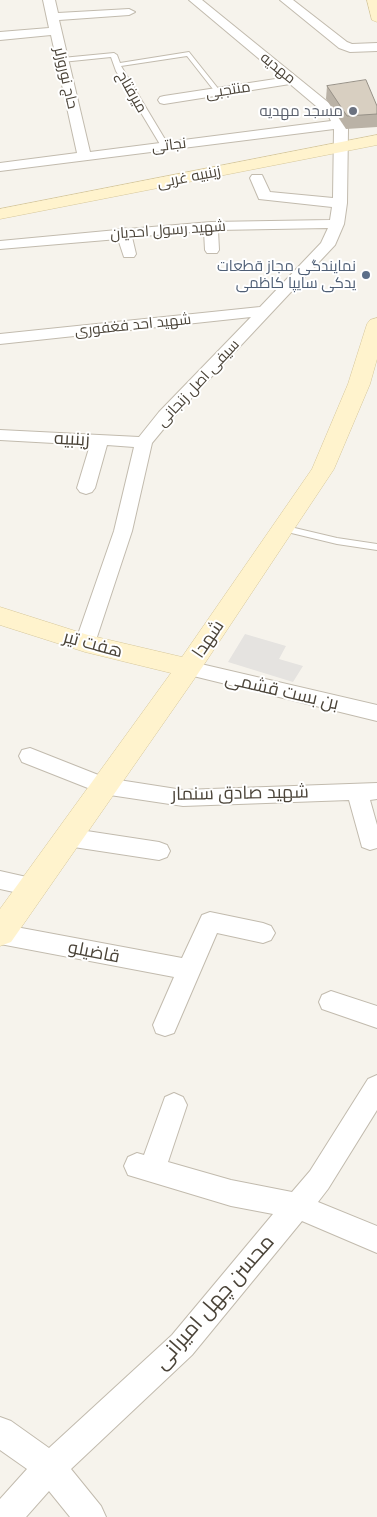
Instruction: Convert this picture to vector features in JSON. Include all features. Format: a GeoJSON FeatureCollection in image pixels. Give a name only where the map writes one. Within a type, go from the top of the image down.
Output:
{"type":"FeatureCollection","features":[{"type":"Feature","properties":{"kind":"main road","name":"زینبیه غربی"},"geometry":{"type":"LineString","coordinates":[[0,214],[377,140]]}},
{"type":"Feature","properties":{"kind":"main road","name":"شهدا"},"geometry":{"type":"LineString","coordinates":[[0,934],[188,668],[324,469],[359,384],[377,324]]}},
{"type":"Feature","properties":{"kind":"main road","name":"هفت تیر"},"geometry":{"type":"LineString","coordinates":[[0,616],[85,643],[188,668]]}},
{"type":"Feature","properties":{"kind":"street","name":"حاج نوروزلر"},"geometry":{"type":"LineString","coordinates":[[48,0],[84,156]]}},
{"type":"Feature","properties":{"kind":"street","name":"مهدیه"},"geometry":{"type":"LineString","coordinates":[[195,0],[335,115],[339,124]]}},
{"type":"Feature","properties":{"kind":"street"},"geometry":{"type":"LineString","coordinates":[[286,0],[343,45],[350,48],[377,47]]}},
{"type":"Feature","properties":{"kind":"street"},"geometry":{"type":"LineString","coordinates":[[52,17],[128,12]]}},
{"type":"Feature","properties":{"kind":"street"},"geometry":{"type":"LineString","coordinates":[[0,36],[56,31]]}},
{"type":"Feature","properties":{"kind":"street","name":"منتجبی"},"geometry":{"type":"LineString","coordinates":[[164,100],[292,80]]}},
{"type":"Feature","properties":{"kind":"street"},"geometry":{"type":"LineString","coordinates":[[339,124],[341,129],[341,147]]}},
{"type":"Feature","properties":{"kind":"street","name":"نجاتی"},"geometry":{"type":"LineString","coordinates":[[0,167],[339,124]]}},
{"type":"Feature","properties":{"kind":"street","name":"سیفی اصل زنجانی"},"geometry":{"type":"LineString","coordinates":[[85,643],[123,531],[144,442],[165,416],[328,245],[337,224],[340,203],[341,147]]}},
{"type":"Feature","properties":{"kind":"street"},"geometry":{"type":"LineString","coordinates":[[257,178],[264,196],[340,203]]}},
{"type":"Feature","properties":{"kind":"street","name":"شهید رسول احدیان"},"geometry":{"type":"LineString","coordinates":[[0,245],[122,232],[212,226],[337,224]]}},
{"type":"Feature","properties":{"kind":"street"},"geometry":{"type":"LineString","coordinates":[[212,226],[212,250]]}},
{"type":"Feature","properties":{"kind":"street"},"geometry":{"type":"LineString","coordinates":[[122,232],[129,254]]}},
{"type":"Feature","properties":{"kind":"street","name":"شهید احد فغفوری"},"geometry":{"type":"LineString","coordinates":[[0,338],[265,312]]}},
{"type":"Feature","properties":{"kind":"street","name":"زینبیه"},"geometry":{"type":"LineString","coordinates":[[0,435],[144,442]]}},
{"type":"Feature","properties":{"kind":"street"},"geometry":{"type":"LineString","coordinates":[[86,488],[100,440]]}},
{"type":"Feature","properties":{"kind":"street","name":"بن بست قشمی"},"geometry":{"type":"LineString","coordinates":[[188,668],[377,713]]}},
{"type":"Feature","properties":{"kind":"street","name":"شهید صادق سنمار"},"geometry":{"type":"LineString","coordinates":[[30,756],[103,786],[183,798],[367,791]]}},
{"type":"Feature","properties":{"kind":"street"},"geometry":{"type":"LineString","coordinates":[[367,791],[370,841]]}},
{"type":"Feature","properties":{"kind":"street"},"geometry":{"type":"LineString","coordinates":[[67,837],[159,851]]}},
{"type":"Feature","properties":{"kind":"street"},"geometry":{"type":"LineString","coordinates":[[0,880],[32,888]]}},
{"type":"Feature","properties":{"kind":"street"},"geometry":{"type":"LineString","coordinates":[[165,1025],[210,922],[263,933]]}},
{"type":"Feature","properties":{"kind":"street","name":"قاضیلو"},"geometry":{"type":"LineString","coordinates":[[0,934],[189,970]]}},
{"type":"Feature","properties":{"kind":"street"},"geometry":{"type":"LineString","coordinates":[[331,1002],[377,1017]]}},
{"type":"Feature","properties":{"kind":"street","name":"محسن چهل امیرانی"},"geometry":{"type":"LineString","coordinates":[[5,1517],[50,1467],[182,1345],[319,1180],[377,1087]]}},
{"type":"Feature","properties":{"kind":"street"},"geometry":{"type":"LineString","coordinates":[[174,1105],[144,1168],[231,1193],[297,1206],[377,1240]]}},
{"type":"Feature","properties":{"kind":"street"},"geometry":{"type":"LineString","coordinates":[[0,1432],[50,1467],[90,1517]]}},
{"type":"Feature","properties":{"kind":"lane"},"geometry":{"type":"LineString","coordinates":[[117,65],[189,54],[218,92]]}},
{"type":"Feature","properties":{"kind":"lane","name":"میرفتاح"},"geometry":{"type":"LineString","coordinates":[[62,60],[114,55],[117,65],[164,146]]}},
{"type":"Feature","properties":{"kind":"lane"},"geometry":{"type":"LineString","coordinates":[[282,528],[337,541],[377,547]]}},
{"type":"Feature","properties":{"kind":"shaded area"},"geometry":{"type":"Polygon","coordinates":[[[245,634],[286,646],[279,659],[303,666],[293,682],[228,662],[245,634]]]}},
{"type":"Feature","properties":{"kind":"building"},"geometry":{"type":"Polygon","coordinates":[[[366,80],[377,106],[377,114],[347,116],[327,86],[366,80]]]}},
{"type":"Feature","properties":{"kind":"place","name":"مسجد مهدیه"},"geometry":{"type":"Point","coordinates":[353,111]}},
{"type":"Feature","properties":{"kind":"place","name":"نمایندگی مجاز قطعات یدکی سایپا کاظمی"},"geometry":{"type":"Point","coordinates":[366,275]}}]}
